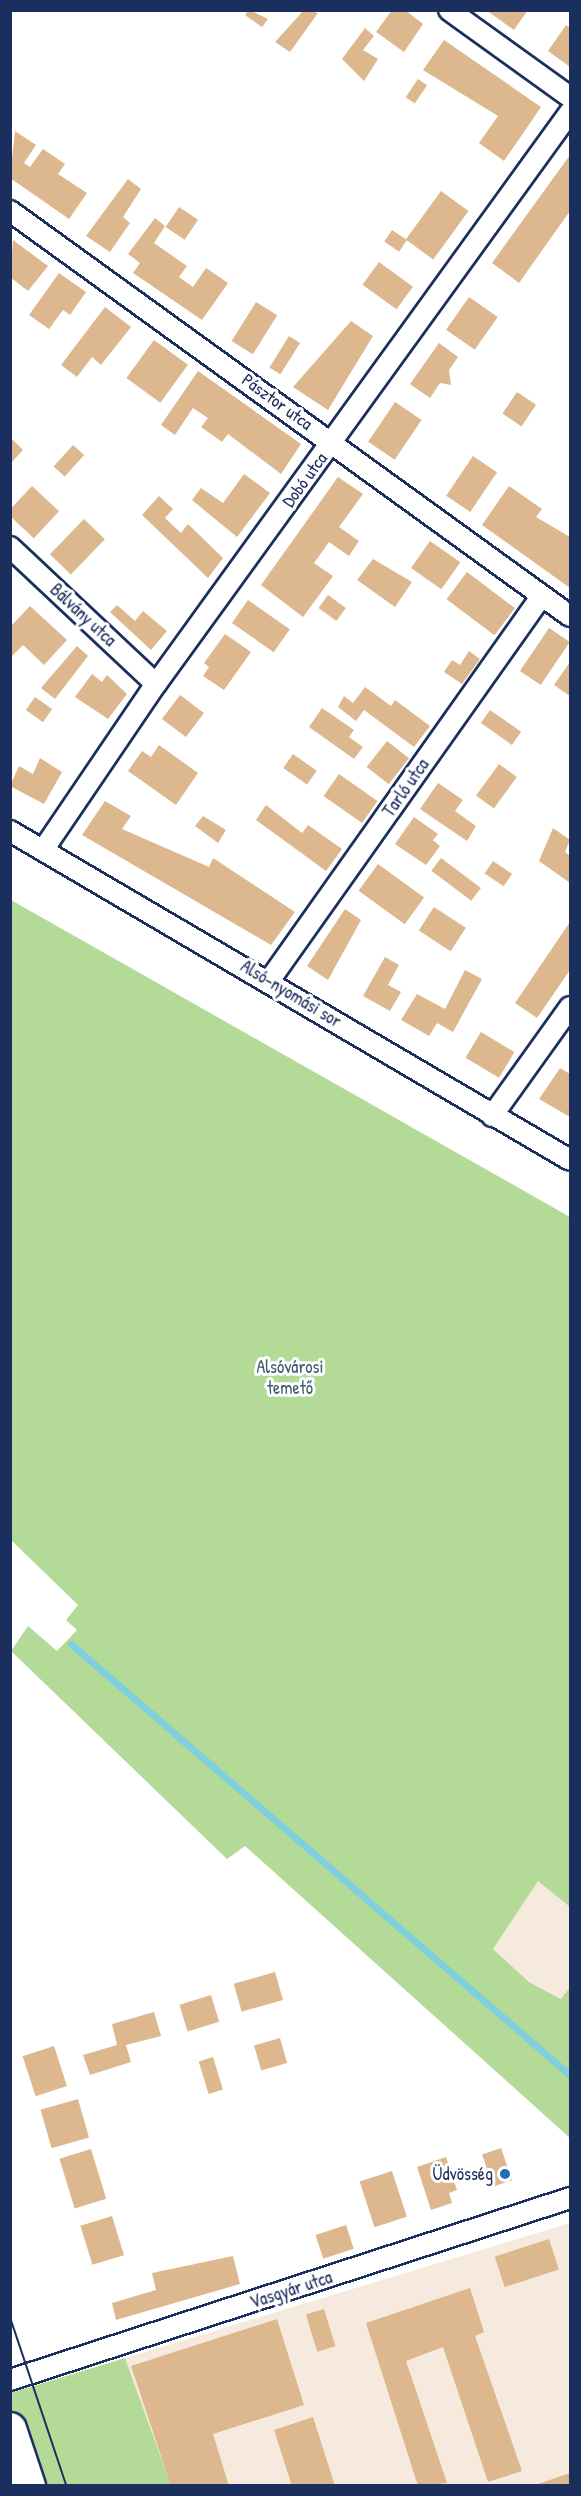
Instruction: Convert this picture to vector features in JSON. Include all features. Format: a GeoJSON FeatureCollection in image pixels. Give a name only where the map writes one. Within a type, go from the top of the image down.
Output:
{"type":"FeatureCollection","features":[{"type":"Feature","properties":{"kind":"main road"},"geometry":{"type":"LineString","coordinates":[[10,2429],[29,2486]]}},
{"type":"Feature","properties":{"kind":"street"},"geometry":{"type":"LineString","coordinates":[[449,10],[570,97]]}},
{"type":"Feature","properties":{"kind":"street","name":"Dobó utca"},"geometry":{"type":"LineString","coordinates":[[43,850],[156,684],[333,443],[570,112]]}},
{"type":"Feature","properties":{"kind":"street","name":"Pásztor utca"},"geometry":{"type":"LineString","coordinates":[[10,211],[570,616]]}},
{"type":"Feature","properties":{"kind":"street","name":"Bálvány utca"},"geometry":{"type":"LineString","coordinates":[[10,547],[156,684]]}},
{"type":"Feature","properties":{"kind":"street","name":"Tarló utca"},"geometry":{"type":"LineString","coordinates":[[269,981],[542,596]]}},
{"type":"Feature","properties":{"kind":"street","name":"Alsó-nyomási sor"},"geometry":{"type":"LineString","coordinates":[[10,831],[269,981],[492,1116],[570,1160]]}},
{"type":"Feature","properties":{"kind":"street"},"geometry":{"type":"LineString","coordinates":[[492,1116],[570,1007]]}},
{"type":"Feature","properties":{"kind":"street","name":"Vasgyár utca"},"geometry":{"type":"LineString","coordinates":[[10,2380],[570,2198]]}},
{"type":"Feature","properties":{"kind":"shaded area"},"geometry":{"type":"Polygon","coordinates":[[[538,1880],[570,1907],[570,1987],[562,1999],[529,1982],[493,1949],[538,1880]]]}},
{"type":"Feature","properties":{"kind":"shaded area"},"geometry":{"type":"Polygon","coordinates":[[[570,2223],[570,2485],[171,2485],[125,2358],[570,2223]]]}},
{"type":"Feature","properties":{"kind":"green space","name":"Alsóvárosi temető"},"geometry":{"type":"Polygon","coordinates":[[[11,900],[570,1217],[570,1907],[538,1881],[493,1949],[529,1982],[561,1999],[570,1987],[570,2138],[245,1846],[227,1859],[11,1651],[28,1626],[57,1651],[77,1630],[66,1620],[78,1605],[11,1540],[11,900]]]}},
{"type":"Feature","properties":{"kind":"green space"},"geometry":{"type":"Polygon","coordinates":[[[125,2358],[171,2485],[11,2486],[11,2393],[125,2358]]]}},
{"type":"Feature","properties":{"kind":"building"},"geometry":{"type":"Polygon","coordinates":[[[249,10],[268,19],[262,27],[245,15],[249,10]]]}},
{"type":"Feature","properties":{"kind":"building"},"geometry":{"type":"Polygon","coordinates":[[[304,10],[318,13],[290,52],[275,42],[304,10]]]}},
{"type":"Feature","properties":{"kind":"building"},"geometry":{"type":"Polygon","coordinates":[[[392,10],[405,10],[423,24],[404,52],[376,32],[392,10]]]}},
{"type":"Feature","properties":{"kind":"building"},"geometry":{"type":"Polygon","coordinates":[[[486,10],[528,10],[514,30],[486,10]]]}},
{"type":"Feature","properties":{"kind":"building"},"geometry":{"type":"Polygon","coordinates":[[[566,25],[570,28],[570,67],[548,51],[566,25]]]}},
{"type":"Feature","properties":{"kind":"building"},"geometry":{"type":"Polygon","coordinates":[[[365,28],[374,36],[363,50],[378,59],[364,81],[342,59],[365,28]]]}},
{"type":"Feature","properties":{"kind":"building"},"geometry":{"type":"Polygon","coordinates":[[[444,40],[541,107],[504,161],[479,143],[498,116],[423,70],[444,40]]]}},
{"type":"Feature","properties":{"kind":"building"},"geometry":{"type":"Polygon","coordinates":[[[418,79],[427,85],[415,103],[406,97],[418,79]]]}},
{"type":"Feature","properties":{"kind":"building"},"geometry":{"type":"Polygon","coordinates":[[[15,131],[36,145],[24,163],[30,167],[43,149],[65,164],[58,174],[87,193],[69,219],[10,178],[15,131]]]}},
{"type":"Feature","properties":{"kind":"building"},"geometry":{"type":"Polygon","coordinates":[[[570,155],[570,211],[519,283],[492,263],[570,155]]]}},
{"type":"Feature","properties":{"kind":"building"},"geometry":{"type":"Polygon","coordinates":[[[128,179],[141,189],[123,217],[130,223],[110,252],[86,236],[128,179]]]}},
{"type":"Feature","properties":{"kind":"building"},"geometry":{"type":"Polygon","coordinates":[[[441,191],[469,211],[433,260],[406,240],[441,191]]]}},
{"type":"Feature","properties":{"kind":"building"},"geometry":{"type":"Polygon","coordinates":[[[179,207],[198,220],[185,240],[166,227],[179,207]]]}},
{"type":"Feature","properties":{"kind":"building"},"geometry":{"type":"Polygon","coordinates":[[[155,218],[165,226],[154,243],[187,266],[179,277],[193,287],[206,268],[228,283],[202,320],[133,273],[140,263],[128,254],[155,218]]]}},
{"type":"Feature","properties":{"kind":"building"},"geometry":{"type":"Polygon","coordinates":[[[392,230],[407,240],[399,252],[384,242],[392,230]]]}},
{"type":"Feature","properties":{"kind":"building"},"geometry":{"type":"Polygon","coordinates":[[[13,240],[48,266],[28,291],[10,277],[13,240]]]}},
{"type":"Feature","properties":{"kind":"building"},"geometry":{"type":"Polygon","coordinates":[[[379,262],[413,287],[397,309],[363,285],[379,262]]]}},
{"type":"Feature","properties":{"kind":"building"},"geometry":{"type":"Polygon","coordinates":[[[59,273],[86,292],[70,315],[63,310],[49,329],[29,315],[59,273]]]}},
{"type":"Feature","properties":{"kind":"building"},"geometry":{"type":"Polygon","coordinates":[[[469,297],[498,317],[475,350],[446,330],[469,297]]]}},
{"type":"Feature","properties":{"kind":"building"},"geometry":{"type":"Polygon","coordinates":[[[256,302],[277,315],[253,354],[232,341],[256,302]]]}},
{"type":"Feature","properties":{"kind":"building"},"geometry":{"type":"Polygon","coordinates":[[[105,307],[131,327],[101,365],[92,357],[77,377],[61,365],[105,307]]]}},
{"type":"Feature","properties":{"kind":"building"},"geometry":{"type":"Polygon","coordinates":[[[351,321],[373,336],[328,410],[293,387],[351,321]]]}},
{"type":"Feature","properties":{"kind":"building"},"geometry":{"type":"Polygon","coordinates":[[[289,336],[300,343],[280,374],[269,367],[289,336]]]}},
{"type":"Feature","properties":{"kind":"building"},"geometry":{"type":"Polygon","coordinates":[[[154,340],[188,365],[160,403],[126,378],[154,340]]]}},
{"type":"Feature","properties":{"kind":"building"},"geometry":{"type":"Polygon","coordinates":[[[439,343],[458,357],[449,370],[451,385],[440,383],[430,398],[410,384],[439,343]]]}},
{"type":"Feature","properties":{"kind":"building"},"geometry":{"type":"Polygon","coordinates":[[[198,371],[301,444],[281,474],[228,434],[222,442],[201,427],[208,418],[193,408],[175,435],[161,425],[198,371]]]}},
{"type":"Feature","properties":{"kind":"building"},"geometry":{"type":"Polygon","coordinates":[[[517,392],[536,405],[522,426],[502,414],[517,392]]]}},
{"type":"Feature","properties":{"kind":"building"},"geometry":{"type":"Polygon","coordinates":[[[395,402],[422,420],[395,460],[368,442],[395,402]]]}},
{"type":"Feature","properties":{"kind":"building"},"geometry":{"type":"Polygon","coordinates":[[[10,437],[23,450],[10,464],[10,437]]]}},
{"type":"Feature","properties":{"kind":"building"},"geometry":{"type":"Polygon","coordinates":[[[73,445],[84,455],[65,477],[54,467],[73,445]]]}},
{"type":"Feature","properties":{"kind":"building"},"geometry":{"type":"Polygon","coordinates":[[[473,456],[497,472],[470,512],[446,496],[473,456]]]}},
{"type":"Feature","properties":{"kind":"building"},"geometry":{"type":"Polygon","coordinates":[[[244,474],[270,493],[237,537],[192,500],[201,488],[223,503],[244,474]]]}},
{"type":"Feature","properties":{"kind":"building"},"geometry":{"type":"Polygon","coordinates":[[[338,477],[363,494],[339,527],[359,541],[349,556],[329,542],[314,563],[333,576],[303,617],[261,585],[338,477]]]}},
{"type":"Feature","properties":{"kind":"building"},"geometry":{"type":"Polygon","coordinates":[[[32,486],[59,511],[34,538],[10,516],[10,510],[32,486]]]}},
{"type":"Feature","properties":{"kind":"building"},"geometry":{"type":"Polygon","coordinates":[[[509,486],[542,509],[536,517],[570,537],[570,588],[482,525],[509,486]]]}},
{"type":"Feature","properties":{"kind":"building"},"geometry":{"type":"Polygon","coordinates":[[[159,496],[173,509],[165,518],[181,533],[188,524],[223,558],[208,578],[142,515],[159,496]]]}},
{"type":"Feature","properties":{"kind":"building"},"geometry":{"type":"Polygon","coordinates":[[[84,519],[105,539],[71,574],[50,554],[84,519]]]}},
{"type":"Feature","properties":{"kind":"building"},"geometry":{"type":"Polygon","coordinates":[[[430,541],[460,562],[441,589],[411,568],[430,541]]]}},
{"type":"Feature","properties":{"kind":"building"},"geometry":{"type":"Polygon","coordinates":[[[373,559],[412,582],[395,607],[357,580],[373,559]]]}},
{"type":"Feature","properties":{"kind":"building"},"geometry":{"type":"Polygon","coordinates":[[[467,572],[515,608],[494,635],[447,599],[467,572]]]}},
{"type":"Feature","properties":{"kind":"building"},"geometry":{"type":"Polygon","coordinates":[[[328,595],[346,608],[336,621],[319,608],[328,595]]]}},
{"type":"Feature","properties":{"kind":"building"},"geometry":{"type":"Polygon","coordinates":[[[248,600],[290,629],[274,652],[232,623],[248,600]]]}},
{"type":"Feature","properties":{"kind":"building"},"geometry":{"type":"Polygon","coordinates":[[[117,605],[135,621],[143,611],[167,631],[151,650],[110,612],[117,605]]]}},
{"type":"Feature","properties":{"kind":"building"},"geometry":{"type":"Polygon","coordinates":[[[30,606],[67,640],[44,665],[23,645],[10,658],[10,627],[30,606]]]}},
{"type":"Feature","properties":{"kind":"building"},"geometry":{"type":"Polygon","coordinates":[[[549,628],[570,642],[541,685],[520,671],[549,628]]]}},
{"type":"Feature","properties":{"kind":"building"},"geometry":{"type":"Polygon","coordinates":[[[225,634],[251,652],[224,690],[203,676],[209,667],[204,663],[225,634]]]}},
{"type":"Feature","properties":{"kind":"building"},"geometry":{"type":"Polygon","coordinates":[[[77,646],[88,656],[55,699],[41,688],[77,646]]]}},
{"type":"Feature","properties":{"kind":"building"},"geometry":{"type":"Polygon","coordinates":[[[469,651],[480,659],[462,684],[444,672],[452,660],[460,665],[469,651]]]}},
{"type":"Feature","properties":{"kind":"building"},"geometry":{"type":"Polygon","coordinates":[[[570,662],[570,696],[554,685],[570,662]]]}},
{"type":"Feature","properties":{"kind":"building"},"geometry":{"type":"Polygon","coordinates":[[[92,674],[102,682],[107,675],[127,694],[108,719],[75,697],[92,674]]]}},
{"type":"Feature","properties":{"kind":"building"},"geometry":{"type":"Polygon","coordinates":[[[365,687],[391,706],[395,700],[430,726],[414,747],[364,710],[356,721],[338,707],[344,696],[353,703],[365,687]]]}},
{"type":"Feature","properties":{"kind":"building"},"geometry":{"type":"Polygon","coordinates":[[[180,695],[204,713],[186,737],[162,719],[180,695]]]}},
{"type":"Feature","properties":{"kind":"building"},"geometry":{"type":"Polygon","coordinates":[[[35,697],[52,709],[43,722],[26,710],[35,697]]]}},
{"type":"Feature","properties":{"kind":"building"},"geometry":{"type":"Polygon","coordinates":[[[322,708],[354,730],[349,737],[363,747],[354,759],[309,727],[322,708]]]}},
{"type":"Feature","properties":{"kind":"building"},"geometry":{"type":"Polygon","coordinates":[[[490,710],[521,732],[512,745],[481,723],[490,710]]]}},
{"type":"Feature","properties":{"kind":"building"},"geometry":{"type":"Polygon","coordinates":[[[387,741],[409,758],[389,784],[367,767],[387,741]]]}},
{"type":"Feature","properties":{"kind":"building"},"geometry":{"type":"Polygon","coordinates":[[[159,745],[198,773],[176,805],[128,771],[142,751],[151,757],[159,745]]]}},
{"type":"Feature","properties":{"kind":"building"},"geometry":{"type":"Polygon","coordinates":[[[293,754],[317,771],[307,785],[283,768],[293,754]]]}},
{"type":"Feature","properties":{"kind":"building"},"geometry":{"type":"Polygon","coordinates":[[[40,758],[62,772],[44,804],[10,786],[19,766],[33,774],[40,758]]]}},
{"type":"Feature","properties":{"kind":"building"},"geometry":{"type":"Polygon","coordinates":[[[499,764],[517,777],[494,808],[476,796],[499,764]]]}},
{"type":"Feature","properties":{"kind":"building"},"geometry":{"type":"Polygon","coordinates":[[[339,774],[378,801],[362,823],[324,796],[339,774]]]}},
{"type":"Feature","properties":{"kind":"building"},"geometry":{"type":"Polygon","coordinates":[[[438,783],[463,800],[455,811],[476,826],[467,841],[420,809],[438,783]]]}},
{"type":"Feature","properties":{"kind":"building"},"geometry":{"type":"Polygon","coordinates":[[[105,801],[131,816],[122,829],[209,867],[213,858],[295,912],[271,945],[82,835],[105,801]]]}},
{"type":"Feature","properties":{"kind":"building"},"geometry":{"type":"Polygon","coordinates":[[[266,805],[302,833],[308,825],[342,849],[326,871],[256,820],[266,805]]]}},
{"type":"Feature","properties":{"kind":"building"},"geometry":{"type":"Polygon","coordinates":[[[203,816],[226,830],[218,843],[195,826],[203,816]]]}},
{"type":"Feature","properties":{"kind":"building"},"geometry":{"type":"Polygon","coordinates":[[[414,817],[438,834],[433,840],[440,846],[426,865],[395,844],[414,817]]]}},
{"type":"Feature","properties":{"kind":"building"},"geometry":{"type":"Polygon","coordinates":[[[553,828],[570,840],[565,852],[570,856],[570,883],[539,861],[553,828]]]}},
{"type":"Feature","properties":{"kind":"building"},"geometry":{"type":"Polygon","coordinates":[[[441,858],[481,888],[471,901],[431,871],[441,858]]]}},
{"type":"Feature","properties":{"kind":"building"},"geometry":{"type":"Polygon","coordinates":[[[493,861],[512,874],[504,886],[485,873],[493,861]]]}},
{"type":"Feature","properties":{"kind":"building"},"geometry":{"type":"Polygon","coordinates":[[[378,864],[424,898],[405,924],[359,891],[378,864]]]}},
{"type":"Feature","properties":{"kind":"building"},"geometry":{"type":"Polygon","coordinates":[[[434,907],[466,928],[451,951],[419,930],[434,907]]]}},
{"type":"Feature","properties":{"kind":"building"},"geometry":{"type":"Polygon","coordinates":[[[345,909],[361,920],[328,980],[307,966],[345,909]]]}},
{"type":"Feature","properties":{"kind":"building"},"geometry":{"type":"Polygon","coordinates":[[[570,922],[570,970],[537,1018],[515,1003],[570,922]]]}},
{"type":"Feature","properties":{"kind":"building"},"geometry":{"type":"Polygon","coordinates":[[[385,957],[399,965],[388,985],[401,992],[390,1011],[363,996],[385,957]]]}},
{"type":"Feature","properties":{"kind":"building"},"geometry":{"type":"Polygon","coordinates":[[[465,970],[482,979],[453,1032],[437,1023],[429,1036],[401,1020],[417,994],[445,1009],[465,970]]]}},
{"type":"Feature","properties":{"kind":"building"},"geometry":{"type":"Polygon","coordinates":[[[481,1032],[514,1052],[499,1078],[466,1058],[481,1032]]]}},
{"type":"Feature","properties":{"kind":"building"},"geometry":{"type":"Polygon","coordinates":[[[560,1068],[570,1074],[570,1117],[539,1099],[560,1068]]]}},
{"type":"Feature","properties":{"kind":"building"},"geometry":{"type":"Polygon","coordinates":[[[275,1972],[283,2000],[242,2012],[234,1984],[275,1972]]]}},
{"type":"Feature","properties":{"kind":"building"},"geometry":{"type":"Polygon","coordinates":[[[211,1995],[219,2022],[188,2031],[179,2005],[211,1995]]]}},
{"type":"Feature","properties":{"kind":"building"},"geometry":{"type":"Polygon","coordinates":[[[154,2012],[161,2036],[126,2045],[131,2062],[90,2075],[83,2055],[117,2045],[112,2024],[154,2012]]]}},
{"type":"Feature","properties":{"kind":"building"},"geometry":{"type":"Polygon","coordinates":[[[280,2038],[287,2063],[261,2070],[254,2045],[280,2038]]]}},
{"type":"Feature","properties":{"kind":"building"},"geometry":{"type":"Polygon","coordinates":[[[54,2046],[67,2086],[36,2096],[23,2056],[54,2046]]]}},
{"type":"Feature","properties":{"kind":"building"},"geometry":{"type":"Polygon","coordinates":[[[213,2057],[223,2090],[209,2094],[199,2061],[213,2057]]]}},
{"type":"Feature","properties":{"kind":"building"},"geometry":{"type":"Polygon","coordinates":[[[78,2099],[89,2137],[52,2148],[41,2110],[78,2099]]]}},
{"type":"Feature","properties":{"kind":"building"},"geometry":{"type":"Polygon","coordinates":[[[501,2148],[512,2180],[493,2187],[482,2155],[501,2148]]]}},
{"type":"Feature","properties":{"kind":"building"},"geometry":{"type":"Polygon","coordinates":[[[91,2149],[106,2199],[75,2208],[59,2159],[91,2149]]]}},
{"type":"Feature","properties":{"kind":"building"},"geometry":{"type":"Polygon","coordinates":[[[446,2157],[457,2190],[449,2193],[452,2203],[431,2210],[417,2167],[446,2157]]]}},
{"type":"Feature","properties":{"kind":"building"},"geometry":{"type":"Polygon","coordinates":[[[392,2171],[407,2217],[374,2227],[360,2182],[392,2171]]]}},
{"type":"Feature","properties":{"kind":"building"},"geometry":{"type":"Polygon","coordinates":[[[112,2216],[124,2255],[92,2265],[80,2226],[112,2216]]]}},
{"type":"Feature","properties":{"kind":"building"},"geometry":{"type":"Polygon","coordinates":[[[346,2225],[354,2249],[323,2259],[316,2235],[346,2225]]]}},
{"type":"Feature","properties":{"kind":"building"},"geometry":{"type":"Polygon","coordinates":[[[549,2239],[559,2269],[505,2287],[495,2257],[549,2239]]]}},
{"type":"Feature","properties":{"kind":"building"},"geometry":{"type":"Polygon","coordinates":[[[233,2256],[240,2284],[116,2320],[112,2303],[156,2290],[152,2273],[233,2256]]]}},
{"type":"Feature","properties":{"kind":"building"},"geometry":{"type":"Polygon","coordinates":[[[470,2288],[484,2332],[475,2336],[522,2471],[488,2482],[443,2347],[406,2361],[447,2483],[418,2486],[366,2323],[470,2288]]]}},
{"type":"Feature","properties":{"kind":"building"},"geometry":{"type":"Polygon","coordinates":[[[324,2309],[335,2346],[317,2352],[306,2315],[324,2309]]]}},
{"type":"Feature","properties":{"kind":"building"},"geometry":{"type":"Polygon","coordinates":[[[277,2319],[304,2405],[213,2434],[229,2486],[171,2486],[131,2366],[277,2319]]]}},
{"type":"Feature","properties":{"kind":"building"},"geometry":{"type":"Polygon","coordinates":[[[313,2417],[335,2486],[292,2486],[274,2430],[313,2417]]]}},
{"type":"Feature","properties":{"kind":"building"},"geometry":{"type":"Polygon","coordinates":[[[570,2473],[570,2486],[535,2486],[535,2485],[570,2473]]]}},
{"type":"Feature","properties":{"kind":"waterway"},"geometry":{"type":"LineString","coordinates":[[71,1644],[570,2075]]}},
{"type":"Feature","properties":{"kind":"tram line"},"geometry":{"type":"LineString","coordinates":[[10,2316],[67,2486]]}},
{"type":"Feature","properties":{"kind":"place","name":"Üdvösség"},"geometry":{"type":"Point","coordinates":[505,2174]}}]}
